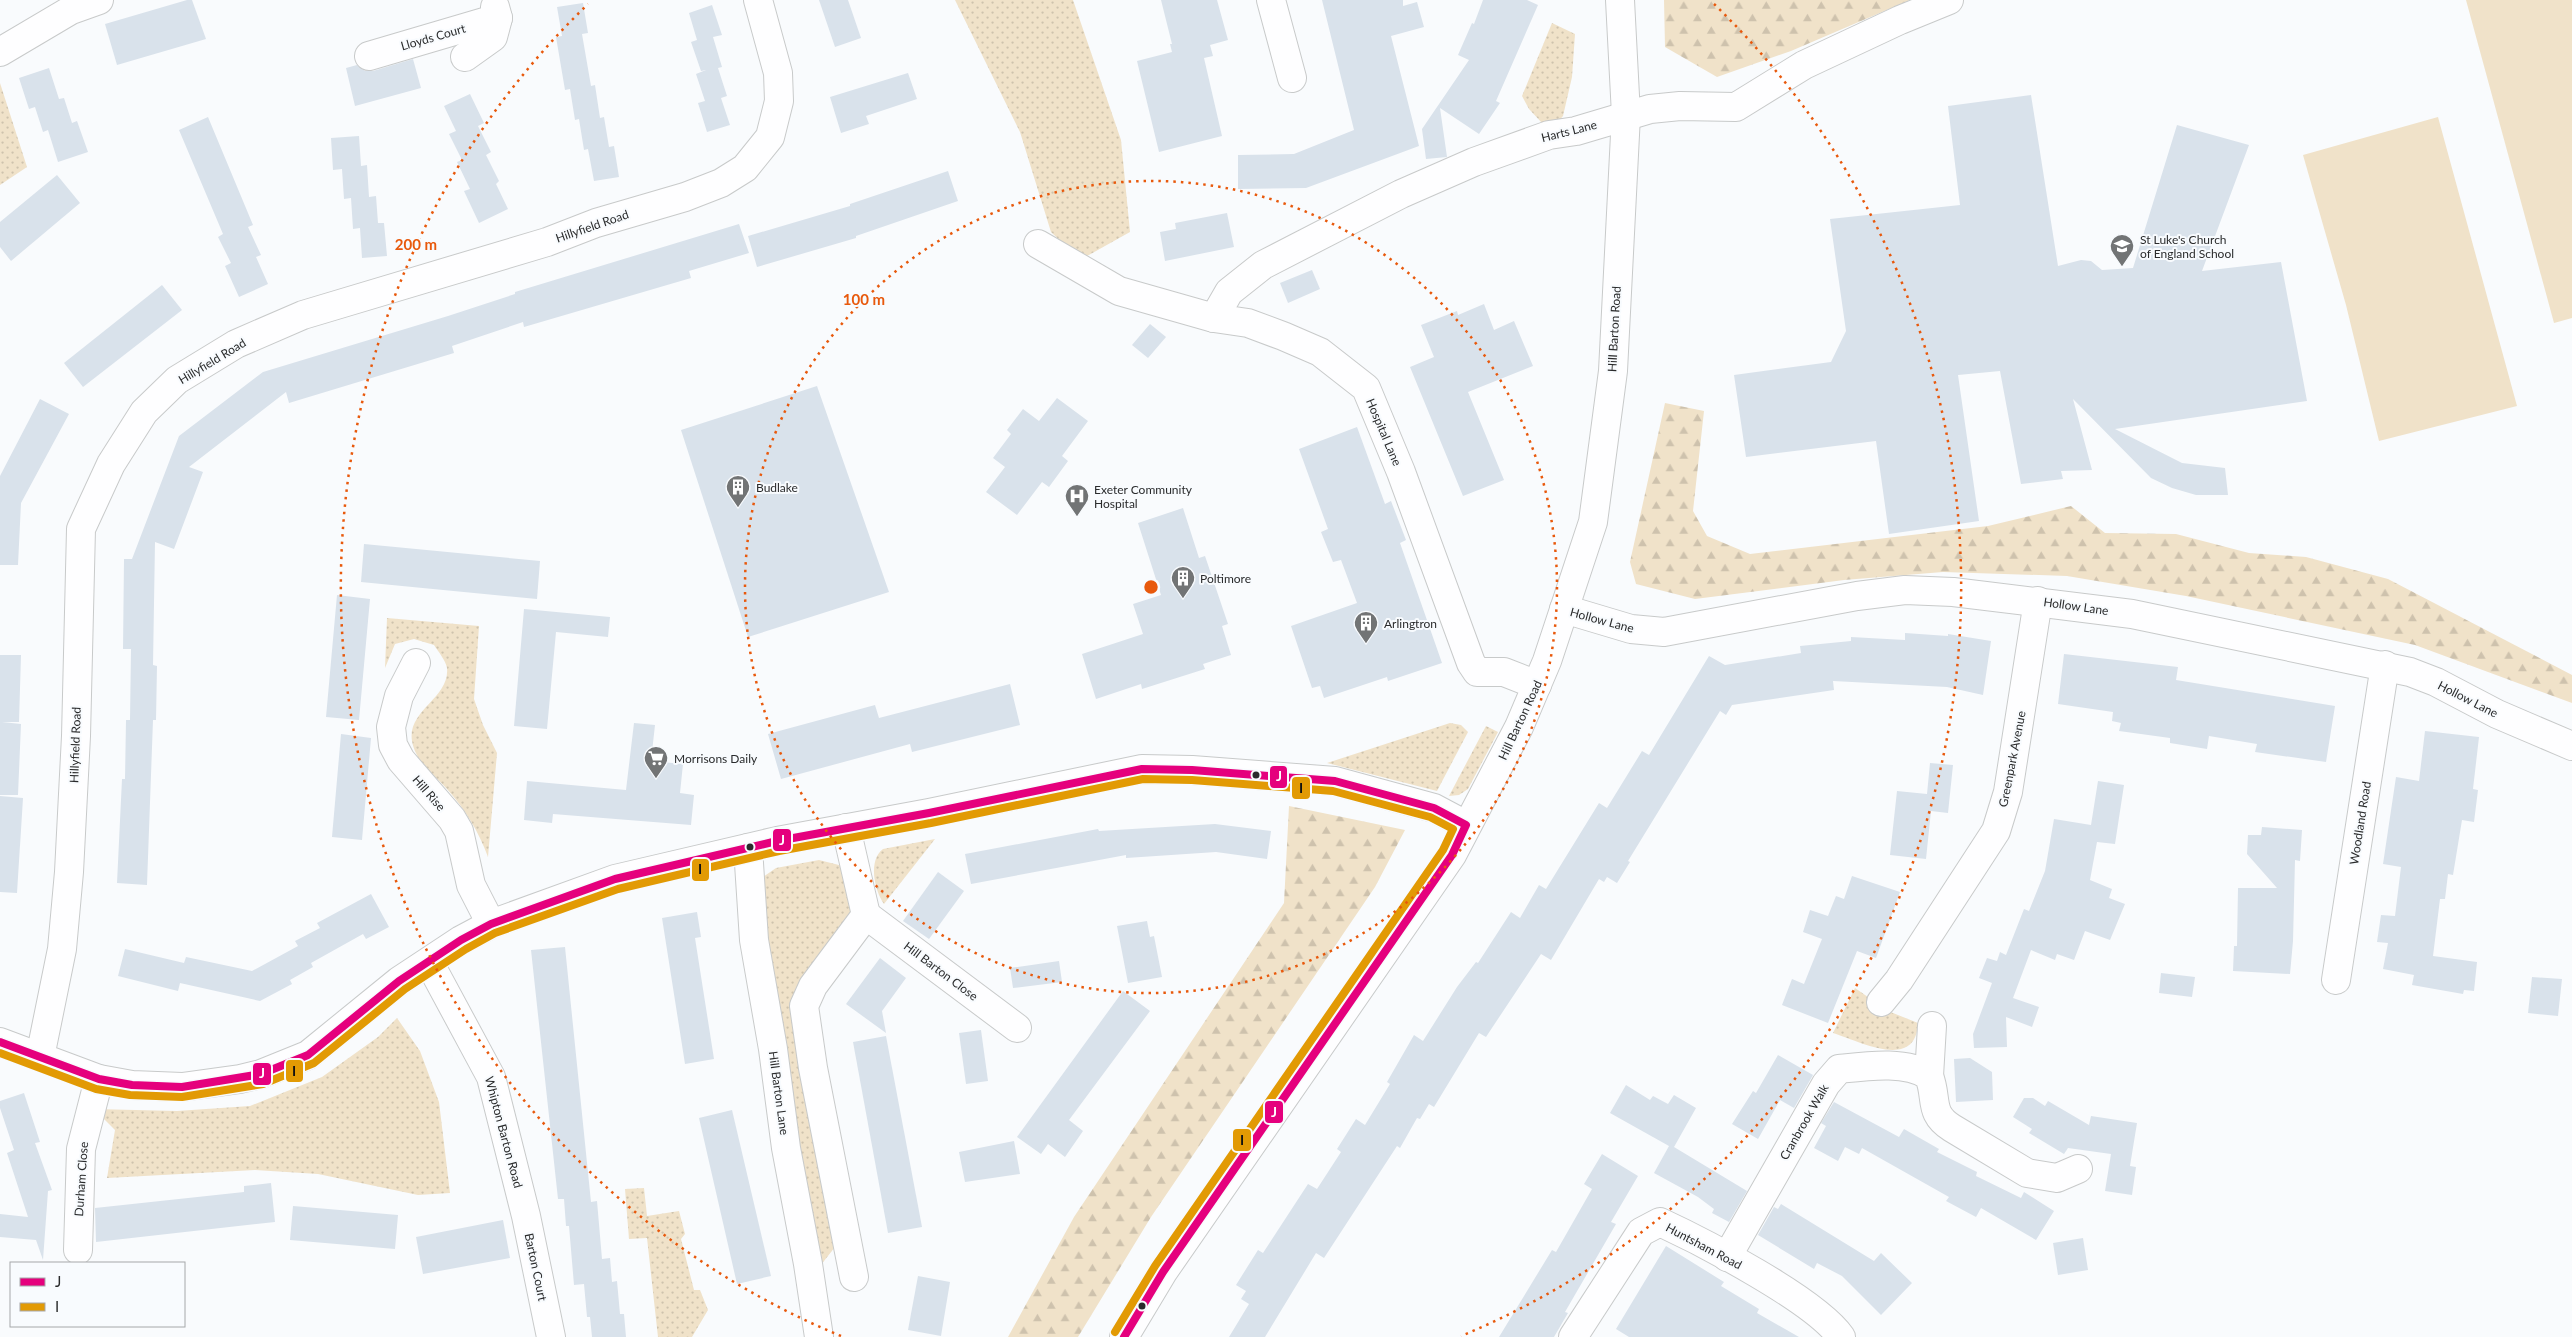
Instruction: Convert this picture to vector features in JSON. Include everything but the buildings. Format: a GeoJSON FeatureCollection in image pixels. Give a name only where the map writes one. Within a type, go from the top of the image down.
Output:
{"type":"FeatureCollection","features":[{"type":"Feature","properties":{"kind":"street"},"geometry":{"type":"LineString","coordinates":[[0,52],[71,10],[100,0]]}},
{"type":"Feature","properties":{"kind":"street","name":"Hillyfield Road"},"geometry":{"type":"LineString","coordinates":[[40,1057],[62,949],[69,872],[76,736],[81,529],[111,464],[144,412],[177,380],[236,344],[303,315],[547,242],[596,223],[685,197],[721,183],[745,168],[770,137],[779,101],[778,73],[758,0]]}},
{"type":"Feature","properties":{"kind":"street"},"geometry":{"type":"LineString","coordinates":[[1271,0],[1292,78]]}},
{"type":"Feature","properties":{"kind":"street","name":"Hill Barton Road"},"geometry":{"type":"LineString","coordinates":[[1124,1337],[1163,1272],[1452,856],[1466,825],[1519,727],[1537,685],[1593,522],[1613,371],[1626,116],[1620,0]]}},
{"type":"Feature","properties":{"kind":"street","name":"Harts Lane"},"geometry":{"type":"LineString","coordinates":[[1214,318],[1229,292],[1263,266],[1401,194],[1474,162],[1549,135],[1576,131],[1650,108],[1680,106],[1736,107],[1804,65],[1900,20],[1949,0]]}},
{"type":"Feature","properties":{"kind":"street","name":"Lloyds Court"},"geometry":{"type":"LineString","coordinates":[[369,56],[495,9],[493,37],[465,58]]}},
{"type":"Feature","properties":{"kind":"street","name":"Hospital Lane"},"geometry":{"type":"LineString","coordinates":[[1038,244],[1119,292],[1214,318],[1248,323],[1320,352],[1366,388],[1402,472],[1471,663],[1476,672],[1504,672],[1537,685]]}},
{"type":"Feature","properties":{"kind":"street","name":"Hollow Lane"},"geometry":{"type":"LineString","coordinates":[[1564,609],[1631,629],[1664,632],[1857,596],[1905,590],[1953,592],[2038,601],[2132,614],[2410,672],[2436,682],[2498,714],[2572,746]]}},
{"type":"Feature","properties":{"kind":"street","name":"Greenpark Avenue"},"geometry":{"type":"LineString","coordinates":[[1881,1002],[1899,980],[1996,831],[2008,792],[2038,601]]}},
{"type":"Feature","properties":{"kind":"street","name":"Hill Rise"},"geometry":{"type":"LineString","coordinates":[[416,663],[397,705],[390,727],[393,744],[400,760],[452,819],[459,831],[471,884],[491,924]]}},
{"type":"Feature","properties":{"kind":"street","name":"Woodland Road"},"geometry":{"type":"LineString","coordinates":[[2336,980],[2384,666]]}},
{"type":"Feature","properties":{"kind":"street"},"geometry":{"type":"LineString","coordinates":[[0,1042],[100,1079],[151,1087],[182,1087],[240,1079],[261,1074],[308,1055],[399,981],[461,940],[491,924],[615,879],[748,848],[1142,769],[1192,770],[1335,781],[1434,808],[1466,825]]}},
{"type":"Feature","properties":{"kind":"street"},"geometry":{"type":"LineString","coordinates":[[846,828],[866,915],[813,986],[804,1006],[854,1277]]}},
{"type":"Feature","properties":{"kind":"street","name":"Hill Barton Lane"},"geometry":{"type":"LineString","coordinates":[[748,848],[754,940],[773,1049],[786,1148],[808,1264],[819,1337]]}},
{"type":"Feature","properties":{"kind":"street","name":"Hill Barton Close"},"geometry":{"type":"LineString","coordinates":[[866,915],[1017,1028]]}},
{"type":"Feature","properties":{"kind":"street","name":"Whipton Barton Road"},"geometry":{"type":"LineString","coordinates":[[429,962],[491,1076],[521,1197]]}},
{"type":"Feature","properties":{"kind":"street"},"geometry":{"type":"LineString","coordinates":[[1932,1026],[1928,1076],[1936,1113],[1940,1121],[2027,1173],[2057,1178],[2078,1169]]}},
{"type":"Feature","properties":{"kind":"street","name":"Cranbrook Walk"},"geometry":{"type":"LineString","coordinates":[[1727,1258],[1826,1084],[1840,1068],[1918,1069],[1928,1076]]}},
{"type":"Feature","properties":{"kind":"street","name":"Durham Close"},"geometry":{"type":"LineString","coordinates":[[78,1250],[81,1149],[100,1079]]}},
{"type":"Feature","properties":{"kind":"street","name":"Barton Court"},"geometry":{"type":"LineString","coordinates":[[521,1197],[551,1337]]}},
{"type":"Feature","properties":{"kind":"street","name":"Huntsham Road"},"geometry":{"type":"LineString","coordinates":[[1573,1337],[1641,1232],[1660,1222],[1727,1258],[1819,1315],[1841,1337]]}},
{"type":"Feature","properties":{"kind":"green space"},"geometry":{"type":"Polygon","coordinates":[[[955,0],[1073,0],[1121,140],[1130,232],[1080,260],[1051,232],[1020,132],[955,0]]]}},
{"type":"Feature","properties":{"kind":"green space"},"geometry":{"type":"Polygon","coordinates":[[[1664,0],[1910,0],[1791,51],[1717,77],[1665,47],[1664,0]]]}},
{"type":"Feature","properties":{"kind":"green space"},"geometry":{"type":"Polygon","coordinates":[[[2466,0],[2572,0],[2572,318],[2554,323],[2466,0]]]}},
{"type":"Feature","properties":{"kind":"green space"},"geometry":{"type":"Polygon","coordinates":[[[1552,23],[1575,34],[1572,77],[1563,116],[1559,121],[1542,123],[1529,109],[1522,96],[1552,23]]]}},
{"type":"Feature","properties":{"kind":"green space"},"geometry":{"type":"Polygon","coordinates":[[[0,83],[27,167],[0,185],[0,83]]]}},
{"type":"Feature","properties":{"kind":"green space"},"geometry":{"type":"Polygon","coordinates":[[[2438,117],[2517,406],[2379,441],[2346,305],[2303,155],[2438,117]]]}},
{"type":"Feature","properties":{"kind":"green space"},"geometry":{"type":"Polygon","coordinates":[[[1665,403],[1704,411],[1693,511],[1707,536],[1750,554],[1988,526],[2071,506],[2105,533],[2176,534],[2249,553],[2306,557],[2388,579],[2572,675],[2572,703],[2415,645],[2186,596],[2067,576],[1943,572],[1844,580],[1695,599],[1636,584],[1630,562],[1665,403]]]}},
{"type":"Feature","properties":{"kind":"green space"},"geometry":{"type":"Polygon","coordinates":[[[387,618],[479,626],[474,699],[483,725],[497,753],[488,857],[466,813],[447,789],[421,762],[412,741],[412,730],[416,721],[442,688],[446,678],[447,668],[445,662],[434,645],[414,639],[395,644],[385,668],[387,618]]]}},
{"type":"Feature","properties":{"kind":"green space"},"geometry":{"type":"Polygon","coordinates":[[[1450,723],[1461,725],[1468,732],[1437,791],[1327,763],[1450,723]]]}},
{"type":"Feature","properties":{"kind":"green space"},"geometry":{"type":"Polygon","coordinates":[[[1486,726],[1498,732],[1468,789],[1459,795],[1449,796],[1486,726]]]}},
{"type":"Feature","properties":{"kind":"green space"},"geometry":{"type":"Polygon","coordinates":[[[1289,806],[1405,830],[1375,887],[1151,1217],[1078,1337],[1008,1337],[1074,1217],[1284,903],[1289,806]]]}},
{"type":"Feature","properties":{"kind":"green space"},"geometry":{"type":"Polygon","coordinates":[[[935,839],[884,904],[880,898],[874,875],[875,860],[878,854],[883,849],[935,839]]]}},
{"type":"Feature","properties":{"kind":"green space"},"geometry":{"type":"Polygon","coordinates":[[[819,860],[843,866],[853,898],[849,919],[806,974],[835,1247],[817,1270],[766,947],[763,877],[776,868],[819,860]]]}},
{"type":"Feature","properties":{"kind":"green space"},"geometry":{"type":"Polygon","coordinates":[[[1855,988],[1888,1011],[1918,1023],[1915,1038],[1908,1046],[1898,1050],[1885,1049],[1833,1033],[1855,988]]]}},
{"type":"Feature","properties":{"kind":"green space"},"geometry":{"type":"Polygon","coordinates":[[[397,1018],[420,1051],[439,1102],[450,1193],[418,1195],[318,1174],[255,1170],[107,1178],[115,1130],[94,1109],[177,1111],[250,1106],[322,1077],[378,1037],[397,1018]]]}},
{"type":"Feature","properties":{"kind":"green space"},"geometry":{"type":"Polygon","coordinates":[[[644,1188],[647,1216],[679,1211],[685,1234],[681,1239],[694,1290],[700,1290],[708,1310],[692,1337],[658,1337],[647,1238],[629,1239],[625,1189],[644,1188]]]}},
{"type":"Feature","properties":{"kind":"transit line","name":"J"},"geometry":{"type":"LineString","coordinates":[[0,1042],[99,1079],[132,1085],[182,1087],[261,1074],[308,1055],[399,981],[461,940],[491,924],[615,879],[777,841],[929,813],[1142,769],[1192,770],[1335,781],[1434,808],[1466,825],[1452,855],[1163,1272],[1124,1337]]}},
{"type":"Feature","properties":{"kind":"transit line","name":"I"},"geometry":{"type":"LineString","coordinates":[[0,1053],[96,1089],[130,1095],[182,1097],[263,1084],[314,1063],[405,989],[466,949],[495,933],[618,889],[779,851],[931,823],[1143,779],[1192,780],[1333,791],[1430,817],[1453,829],[1443,850],[1155,1266],[1115,1332]]}},
{"type":"Feature","properties":{"kind":"place","name":"St Luke's Church of England School"},"geometry":{"type":"Point","coordinates":[2122,267]}},
{"type":"Feature","properties":{"kind":"place","name":"Budlake"},"geometry":{"type":"Point","coordinates":[738,508]}},
{"type":"Feature","properties":{"kind":"place","name":"Exeter Community Hospital"},"geometry":{"type":"Point","coordinates":[1077,517]}},
{"type":"Feature","properties":{"kind":"place","name":"Poltimore"},"geometry":{"type":"Point","coordinates":[1183,599]}},
{"type":"Feature","properties":{"kind":"place","name":"Arlingtron"},"geometry":{"type":"Point","coordinates":[1366,644]}},
{"type":"Feature","properties":{"kind":"place","name":"Morrisons Daily"},"geometry":{"type":"Point","coordinates":[656,779]}}]}
